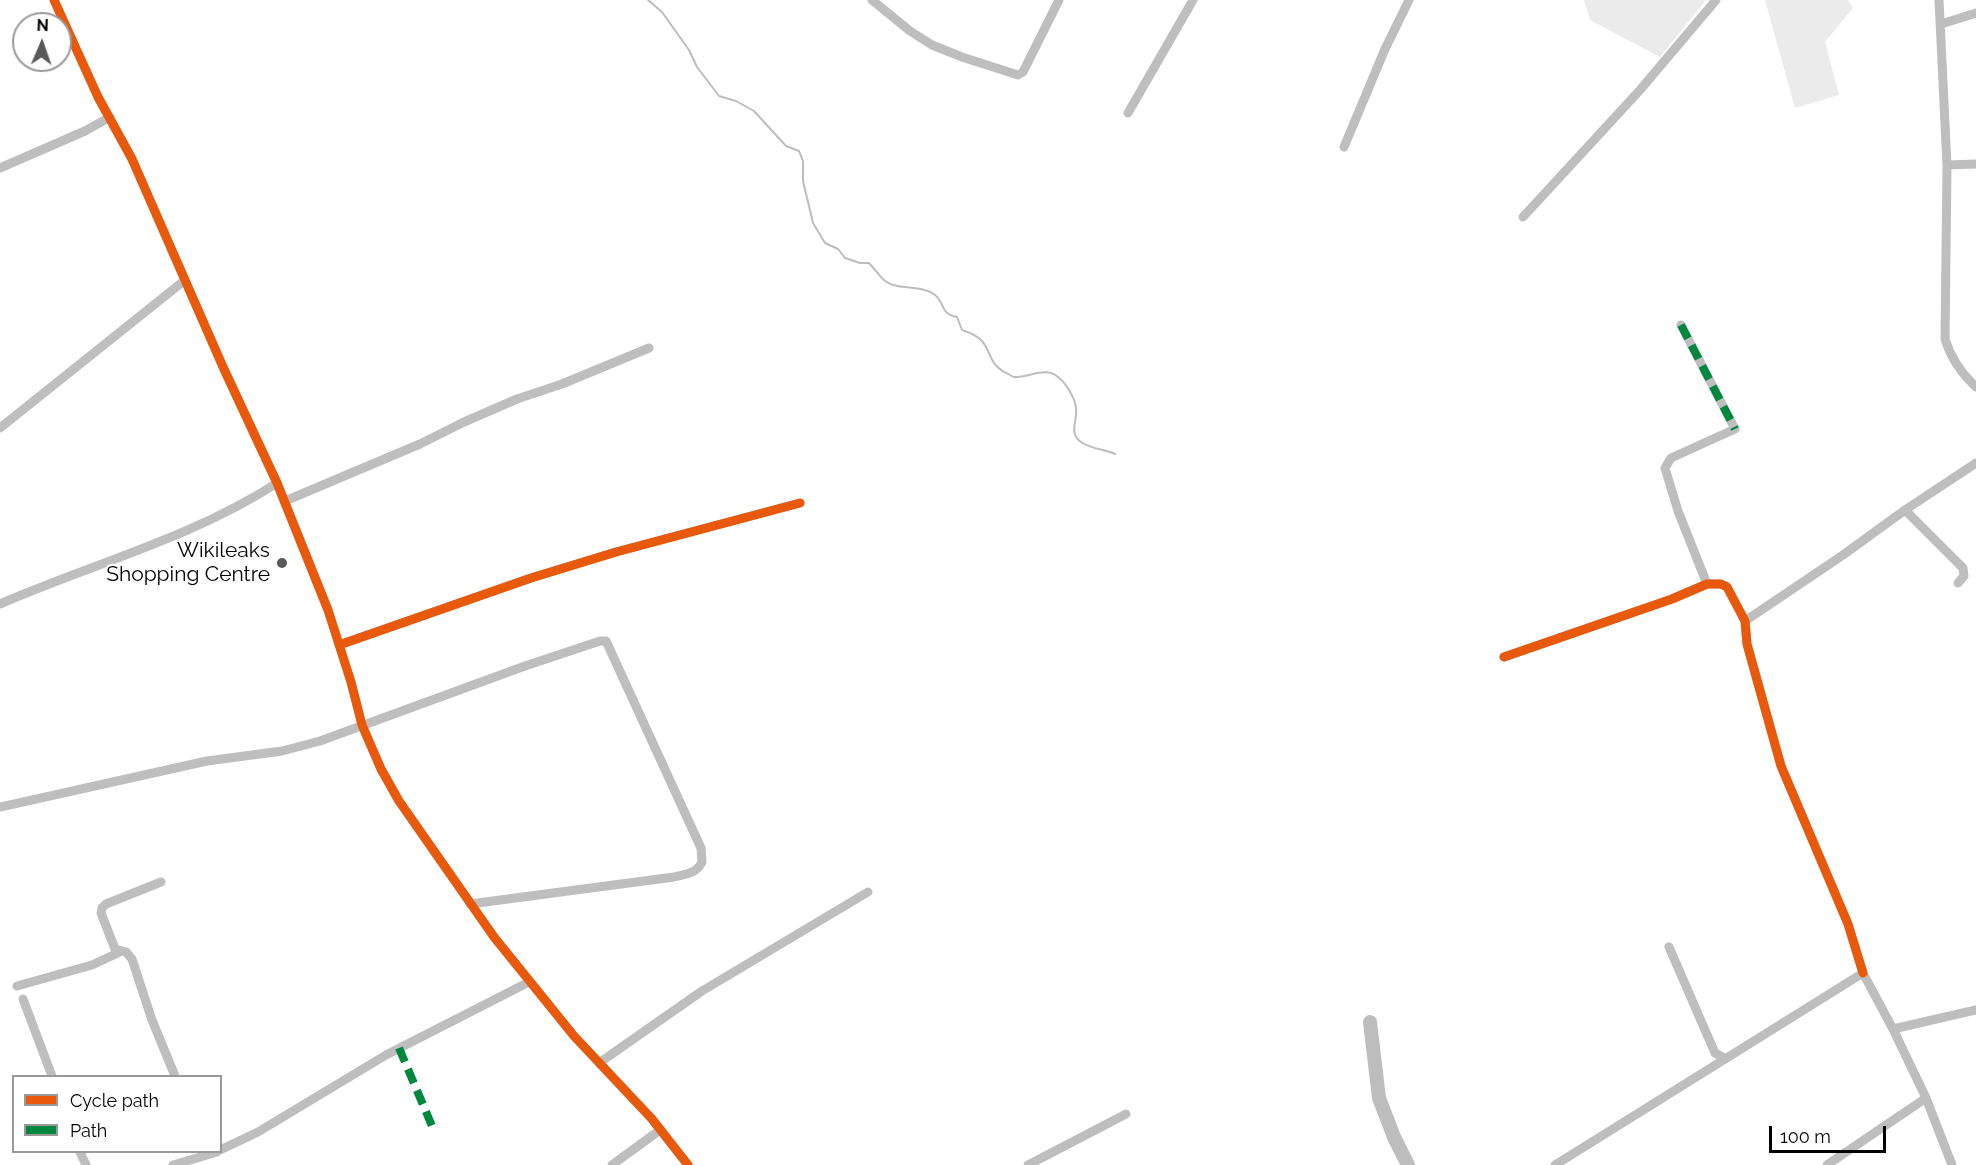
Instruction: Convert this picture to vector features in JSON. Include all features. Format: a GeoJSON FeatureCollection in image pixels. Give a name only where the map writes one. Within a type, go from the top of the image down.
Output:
{"type":"FeatureCollection","features":[{"type":"Feature","properties":{"kind":"street"},"geometry":{"type":"LineString","coordinates":[[54,0],[98,97],[132,159],[223,368],[285,501],[328,610],[362,725],[381,769],[399,801],[470,904],[529,982],[660,1130],[688,1165]]}},
{"type":"Feature","properties":{"kind":"street"},"geometry":{"type":"LineString","coordinates":[[872,0],[910,31],[932,45],[1018,75],[1023,72],[1059,0]]}},
{"type":"Feature","properties":{"kind":"street"},"geometry":{"type":"LineString","coordinates":[[1128,113],[1193,0]]}},
{"type":"Feature","properties":{"kind":"street"},"geometry":{"type":"LineString","coordinates":[[1344,147],[1385,49],[1409,0]]}},
{"type":"Feature","properties":{"kind":"street"},"geometry":{"type":"LineString","coordinates":[[1523,217],[1640,90],[1716,0]]}},
{"type":"Feature","properties":{"kind":"street"},"geometry":{"type":"LineString","coordinates":[[1939,0],[1947,165],[1945,339],[1955,364],[1964,377],[1976,387]]}},
{"type":"Feature","properties":{"kind":"street"},"geometry":{"type":"LineString","coordinates":[[1941,24],[1976,13]]}},
{"type":"Feature","properties":{"kind":"street"},"geometry":{"type":"LineString","coordinates":[[0,168],[110,117]]}},
{"type":"Feature","properties":{"kind":"street"},"geometry":{"type":"LineString","coordinates":[[1947,165],[1976,164]]}},
{"type":"Feature","properties":{"kind":"street"},"geometry":{"type":"LineString","coordinates":[[0,428],[185,280]]}},
{"type":"Feature","properties":{"kind":"street"},"geometry":{"type":"LineString","coordinates":[[1681,325],[1735,429],[1671,458],[1665,468],[1678,511],[1707,584]]}},
{"type":"Feature","properties":{"kind":"street"},"geometry":{"type":"LineString","coordinates":[[285,501],[420,444],[518,399],[562,384],[649,348]]}},
{"type":"Feature","properties":{"kind":"street"},"geometry":{"type":"LineString","coordinates":[[1745,621],[1976,463]]}},
{"type":"Feature","properties":{"kind":"street"},"geometry":{"type":"LineString","coordinates":[[0,603],[36,587],[97,567],[179,534],[255,497],[277,483]]}},
{"type":"Feature","properties":{"kind":"street"},"geometry":{"type":"LineString","coordinates":[[339,645],[531,578],[616,552],[800,503]]}},
{"type":"Feature","properties":{"kind":"street"},"geometry":{"type":"LineString","coordinates":[[1905,510],[1963,568],[1964,576],[1958,583]]}},
{"type":"Feature","properties":{"kind":"street"},"geometry":{"type":"LineString","coordinates":[[1504,657],[1672,599],[1707,584],[1721,584],[1727,587],[1745,621],[1747,644],[1781,766],[1848,924],[1863,973],[1926,1098],[1952,1165]]}},
{"type":"Feature","properties":{"kind":"street"},"geometry":{"type":"LineString","coordinates":[[0,807],[207,761],[282,751],[320,741],[603,640],[608,644],[702,852],[700,867],[691,873],[675,877],[470,904]]}},
{"type":"Feature","properties":{"kind":"street"},"geometry":{"type":"LineString","coordinates":[[120,952],[115,949],[102,918],[102,908],[106,904],[161,882]]}},
{"type":"Feature","properties":{"kind":"street"},"geometry":{"type":"LineString","coordinates":[[599,1063],[702,991],[868,892]]}},
{"type":"Feature","properties":{"kind":"street"},"geometry":{"type":"LineString","coordinates":[[1669,946],[1715,1053],[1724,1058]]}},
{"type":"Feature","properties":{"kind":"street"},"geometry":{"type":"LineString","coordinates":[[17,986],[92,965],[120,952],[126,952],[132,959],[152,1020],[174,1075]]}},
{"type":"Feature","properties":{"kind":"street"},"geometry":{"type":"LineString","coordinates":[[1555,1165],[1863,973]]}},
{"type":"Feature","properties":{"kind":"street"},"geometry":{"type":"LineString","coordinates":[[222,1148],[258,1132],[386,1055],[529,982]]}},
{"type":"Feature","properties":{"kind":"street"},"geometry":{"type":"LineString","coordinates":[[23,999],[51,1075]]}},
{"type":"Feature","properties":{"kind":"street"},"geometry":{"type":"LineString","coordinates":[[1893,1029],[1976,1010]]}},
{"type":"Feature","properties":{"kind":"street"},"geometry":{"type":"LineString","coordinates":[[1827,1165],[1926,1098]]}},
{"type":"Feature","properties":{"kind":"street"},"geometry":{"type":"LineString","coordinates":[[1028,1165],[1126,1114]]}},
{"type":"Feature","properties":{"kind":"street"},"geometry":{"type":"LineString","coordinates":[[612,1165],[660,1130]]}},
{"type":"Feature","properties":{"kind":"street"},"geometry":{"type":"LineString","coordinates":[[173,1165],[209,1153]]}},
{"type":"Feature","properties":{"kind":"shaded area"},"geometry":{"type":"Polygon","coordinates":[[[1584,0],[1706,0],[1660,57],[1590,20],[1584,0]]]}},
{"type":"Feature","properties":{"kind":"shaded area"},"geometry":{"type":"Polygon","coordinates":[[[1765,0],[1848,0],[1853,8],[1825,42],[1839,95],[1795,108],[1765,0]]]}},
{"type":"Feature","properties":{"kind":"waterway"},"geometry":{"type":"LineString","coordinates":[[648,0],[662,12],[689,50],[697,67],[719,96],[736,101],[754,111],[786,146],[799,151],[803,161],[803,181],[813,223],[825,243],[838,249],[845,258],[860,263],[869,263],[883,279],[891,284],[923,290],[935,295],[945,311],[957,317],[962,330],[975,335],[982,341],[993,362],[1006,373],[1019,377],[1048,372],[1058,377],[1070,391],[1075,404],[1074,430],[1077,438],[1089,446],[1115,454]]}},
{"type":"Feature","properties":{"kind":"waterway"},"geometry":{"type":"LineString","coordinates":[[1370,1022],[1379,1098],[1408,1165]]}},
{"type":"Feature","properties":{"kind":"marked path"},"geometry":{"type":"LineString","coordinates":[[1681,325],[1735,429]]}},
{"type":"Feature","properties":{"kind":"marked path"},"geometry":{"type":"LineString","coordinates":[[399,1048],[432,1126]]}},
{"type":"Feature","properties":{"kind":"cycle path"},"geometry":{"type":"LineString","coordinates":[[54,0],[98,97],[132,159],[223,367],[277,483],[328,610],[362,725],[381,769],[399,801],[494,937],[574,1036],[652,1119],[688,1165]]}},
{"type":"Feature","properties":{"kind":"cycle path"},"geometry":{"type":"LineString","coordinates":[[339,645],[531,578],[616,552],[800,503]]}},
{"type":"Feature","properties":{"kind":"cycle path"},"geometry":{"type":"LineString","coordinates":[[1504,657],[1672,599],[1707,584],[1721,584],[1727,587],[1745,621],[1747,644],[1781,766],[1848,924],[1863,973]]}},
{"type":"Feature","properties":{"kind":"place","name":"Wikileaks Shopping Centre"},"geometry":{"type":"Point","coordinates":[282,563]}}]}
